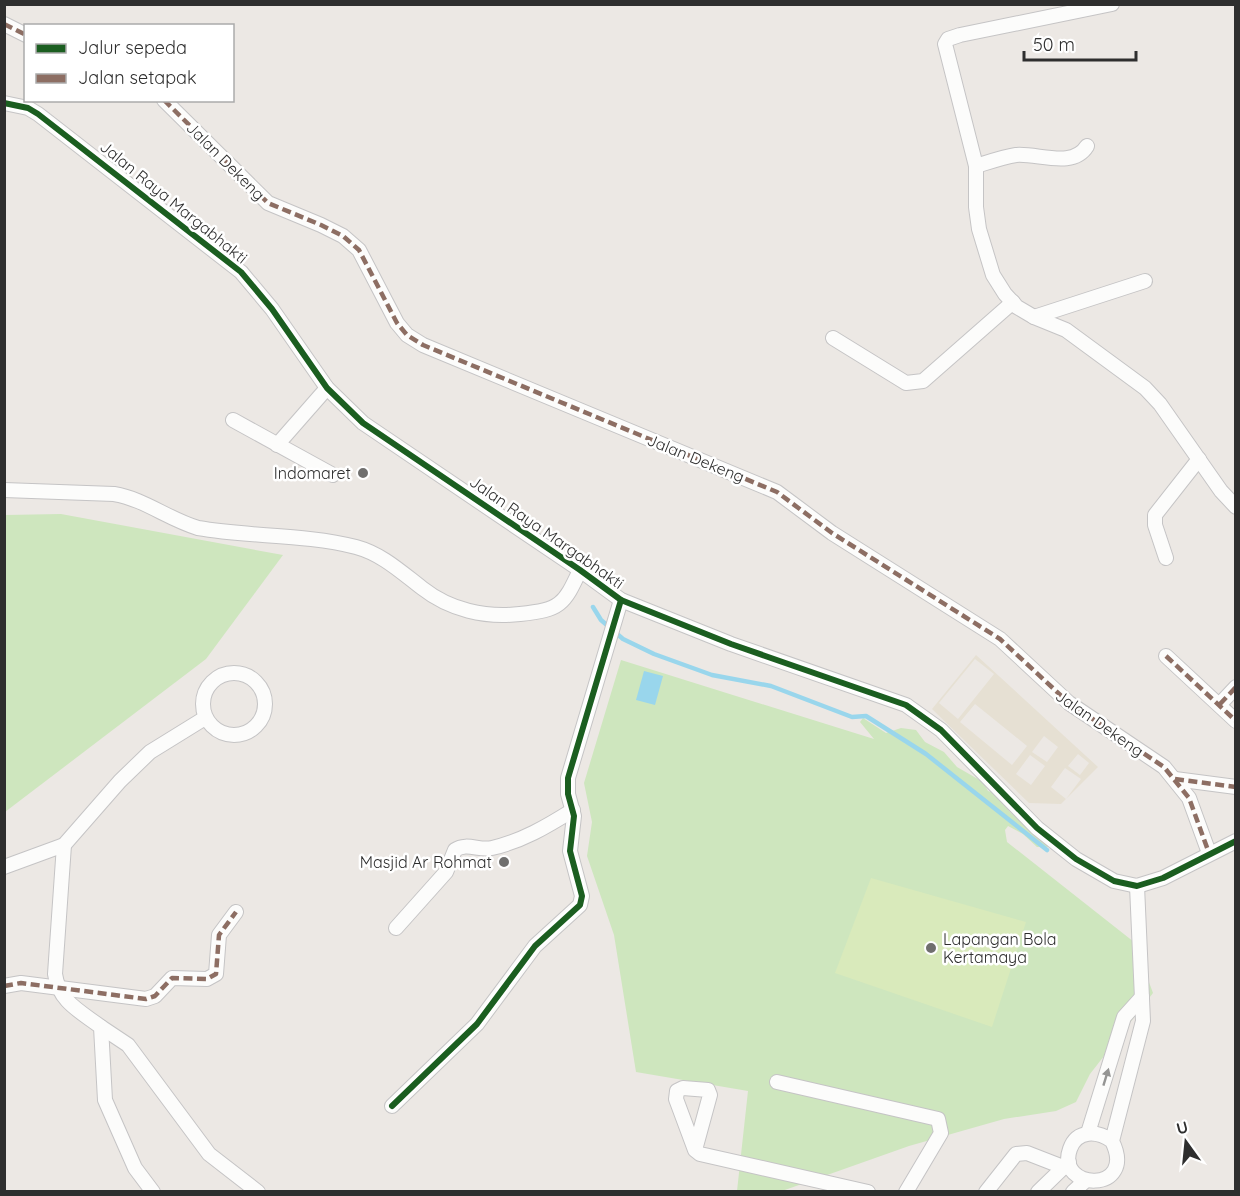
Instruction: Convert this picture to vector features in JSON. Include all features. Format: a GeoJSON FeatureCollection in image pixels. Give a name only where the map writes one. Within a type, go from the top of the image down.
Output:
{"type":"FeatureCollection","features":[{"type":"Feature","properties":{"kind":"street"},"geometry":{"type":"LineString","coordinates":[[1112,4],[948,39],[944,50],[976,166],[976,207],[985,253],[993,275],[1013,302],[1034,317],[1066,330],[1132,377],[1160,404],[1236,507]]}},
{"type":"Feature","properties":{"kind":"street"},"geometry":{"type":"LineString","coordinates":[[4,24],[24,34]]}},
{"type":"Feature","properties":{"kind":"street","name":"Jalan Dekeng"},"geometry":{"type":"LineString","coordinates":[[166,102],[268,203],[343,236],[359,250],[397,323],[407,335],[423,345],[777,492],[832,533],[1000,639],[1032,666],[1051,688],[1122,741],[1151,758],[1174,779],[1189,798],[1209,853]]}},
{"type":"Feature","properties":{"kind":"street","name":"Jalan Raya Margabhakti"},"geometry":{"type":"LineString","coordinates":[[4,103],[28,108],[38,114],[241,272],[272,309],[327,388],[363,423],[621,600],[731,644],[906,705],[941,730],[1037,828],[1076,859],[1114,882],[1137,885],[1163,878],[1236,841]]}},
{"type":"Feature","properties":{"kind":"street"},"geometry":{"type":"LineString","coordinates":[[976,166],[1017,155],[1067,158],[1083,152],[1087,146]]}},
{"type":"Feature","properties":{"kind":"street"},"geometry":{"type":"LineString","coordinates":[[1034,317],[1145,281]]}},
{"type":"Feature","properties":{"kind":"street"},"geometry":{"type":"LineString","coordinates":[[832,338],[906,383],[913,384],[923,381],[938,370],[1013,302]]}},
{"type":"Feature","properties":{"kind":"street"},"geometry":{"type":"LineString","coordinates":[[277,445],[327,388]]}},
{"type":"Feature","properties":{"kind":"street"},"geometry":{"type":"LineString","coordinates":[[232,420],[333,475]]}},
{"type":"Feature","properties":{"kind":"street"},"geometry":{"type":"LineString","coordinates":[[1166,558],[1155,525],[1155,515],[1199,459]]}},
{"type":"Feature","properties":{"kind":"street"},"geometry":{"type":"LineString","coordinates":[[4,490],[129,496],[180,522],[198,528],[334,543],[359,548],[401,570],[437,598],[476,613],[518,615],[555,607],[566,600],[580,570]]}},
{"type":"Feature","properties":{"kind":"street"},"geometry":{"type":"LineString","coordinates":[[392,1106],[477,1024],[535,946],[580,905],[582,896],[570,851],[573,810],[568,794],[568,778],[621,600]]}},
{"type":"Feature","properties":{"kind":"street"},"geometry":{"type":"LineString","coordinates":[[1166,656],[1236,721]]}},
{"type":"Feature","properties":{"kind":"street"},"geometry":{"type":"LineString","coordinates":[[244,674],[252,678],[262,691],[264,715],[254,728],[247,732],[239,735],[223,734],[205,718],[202,701],[204,693],[220,675],[244,674]]}},
{"type":"Feature","properties":{"kind":"street"},"geometry":{"type":"LineString","coordinates":[[1220,704],[1236,687]]}},
{"type":"Feature","properties":{"kind":"street"},"geometry":{"type":"LineString","coordinates":[[4,867],[64,845],[142,759],[164,741],[205,718]]}},
{"type":"Feature","properties":{"kind":"street"},"geometry":{"type":"LineString","coordinates":[[1174,779],[1206,785],[1236,787]]}},
{"type":"Feature","properties":{"kind":"street"},"geometry":{"type":"LineString","coordinates":[[396,928],[446,872],[455,850],[465,846],[488,849],[519,840],[573,810]]}},
{"type":"Feature","properties":{"kind":"street"},"geometry":{"type":"LineString","coordinates":[[64,845],[56,974],[57,988],[62,997],[128,1045],[209,1154],[258,1191]]}},
{"type":"Feature","properties":{"kind":"street"},"geometry":{"type":"LineString","coordinates":[[1112,1141],[1143,1021],[1137,885]]}},
{"type":"Feature","properties":{"kind":"street"},"geometry":{"type":"LineString","coordinates":[[4,986],[21,983],[141,1000],[154,996],[172,978],[211,978],[217,972],[219,935],[236,912]]}},
{"type":"Feature","properties":{"kind":"street"},"geometry":{"type":"LineString","coordinates":[[1088,1133],[1124,1017],[1142,997]]}},
{"type":"Feature","properties":{"kind":"street"},"geometry":{"type":"LineString","coordinates":[[101,1027],[105,1100],[135,1168],[153,1191]]}},
{"type":"Feature","properties":{"kind":"street"},"geometry":{"type":"LineString","coordinates":[[777,1082],[938,1119],[940,1133],[906,1191]]}},
{"type":"Feature","properties":{"kind":"street"},"geometry":{"type":"LineString","coordinates":[[986,1191],[1016,1154],[1027,1153],[1066,1164],[1074,1174],[1085,1181],[1098,1182],[1110,1176],[1113,1171],[1118,1152],[1112,1141],[1101,1134],[1088,1133],[1077,1138],[1070,1149],[1066,1164],[1038,1191]]}},
{"type":"Feature","properties":{"kind":"street"},"geometry":{"type":"LineString","coordinates":[[695,1150],[700,1154],[868,1191]]}},
{"type":"Feature","properties":{"kind":"street"},"geometry":{"type":"LineString","coordinates":[[1073,1191],[1085,1181]]}},
{"type":"Feature","properties":{"kind":"shaded area"},"geometry":{"type":"Polygon","coordinates":[[[976,655],[1098,767],[1061,804],[1029,803],[932,709],[976,655]],[[975,659],[939,703],[958,719],[994,674],[975,659]],[[975,704],[960,722],[1012,765],[1027,746],[975,704]],[[1044,736],[1032,752],[1047,762],[1058,747],[1044,736]],[[1078,754],[1068,766],[1080,775],[1089,763],[1078,754]],[[1030,755],[1016,774],[1031,785],[1045,766],[1030,755]],[[1065,768],[1051,787],[1066,799],[1081,779],[1065,768]]]}},
{"type":"Feature","properties":{"kind":"green space"},"geometry":{"type":"Polygon","coordinates":[[[61,514],[283,555],[206,659],[5,812],[5,515],[61,514]]]}},
{"type":"Feature","properties":{"kind":"green space"},"geometry":{"type":"Polygon","coordinates":[[[621,660],[874,739],[860,722],[863,718],[886,733],[901,728],[916,730],[925,742],[944,752],[957,767],[983,782],[988,791],[994,793],[1010,812],[1046,842],[1048,847],[1037,847],[1023,834],[1008,826],[1005,830],[1007,842],[1134,942],[1153,993],[1090,1074],[1076,1102],[1056,1111],[1004,1119],[909,1146],[782,1191],[737,1191],[748,1091],[636,1072],[614,935],[587,856],[592,822],[584,783],[621,660]]]}},
{"type":"Feature","properties":{"kind":"green space","name":"Lapangan Bola Kertamaya"},"geometry":{"type":"Polygon","coordinates":[[[871,878],[1026,922],[992,1027],[835,973],[871,878]]]}},
{"type":"Feature","properties":{"kind":"water"},"geometry":{"type":"Polygon","coordinates":[[[644,671],[663,676],[655,705],[636,700],[644,671]]]}},
{"type":"Feature","properties":{"kind":"waterway"},"geometry":{"type":"LineString","coordinates":[[593,607],[601,620],[623,639],[654,654],[712,675],[771,686],[852,717],[866,716],[926,754],[1047,850]]}},
{"type":"Feature","properties":{"kind":"marked path"},"geometry":{"type":"LineString","coordinates":[[4,24],[24,34]]}},
{"type":"Feature","properties":{"kind":"marked path"},"geometry":{"type":"LineString","coordinates":[[166,102],[268,203],[343,236],[359,250],[397,323],[407,335],[423,345],[777,492],[832,533],[1000,639],[1069,703],[1164,767],[1189,798],[1209,853]]}},
{"type":"Feature","properties":{"kind":"marked path"},"geometry":{"type":"LineString","coordinates":[[1166,656],[1236,721]]}},
{"type":"Feature","properties":{"kind":"marked path"},"geometry":{"type":"LineString","coordinates":[[1220,704],[1236,687]]}},
{"type":"Feature","properties":{"kind":"marked path"},"geometry":{"type":"LineString","coordinates":[[1175,779],[1236,787]]}},
{"type":"Feature","properties":{"kind":"marked path"},"geometry":{"type":"LineString","coordinates":[[4,986],[21,983],[146,999],[155,996],[172,978],[207,979],[216,974],[219,935],[236,912]]}},
{"type":"Feature","properties":{"kind":"cycle path"},"geometry":{"type":"LineString","coordinates":[[4,103],[28,108],[38,114],[241,272],[272,309],[327,388],[363,423],[621,600],[731,644],[906,705],[941,730],[1037,828],[1076,859],[1114,881],[1137,886],[1163,878],[1236,841]]}},
{"type":"Feature","properties":{"kind":"cycle path"},"geometry":{"type":"LineString","coordinates":[[392,1106],[477,1024],[535,946],[580,905],[582,896],[570,851],[574,816],[568,794],[568,778],[621,600]]}},
{"type":"Feature","properties":{"kind":"place","name":"Indomaret"},"geometry":{"type":"Point","coordinates":[363,473]}},
{"type":"Feature","properties":{"kind":"place","name":"Masjid Ar Rohmat"},"geometry":{"type":"Point","coordinates":[504,862]}},
{"type":"Feature","properties":{"kind":"place","name":"Lapangan Bola Kertamaya"},"geometry":{"type":"Point","coordinates":[931,948]}}]}
